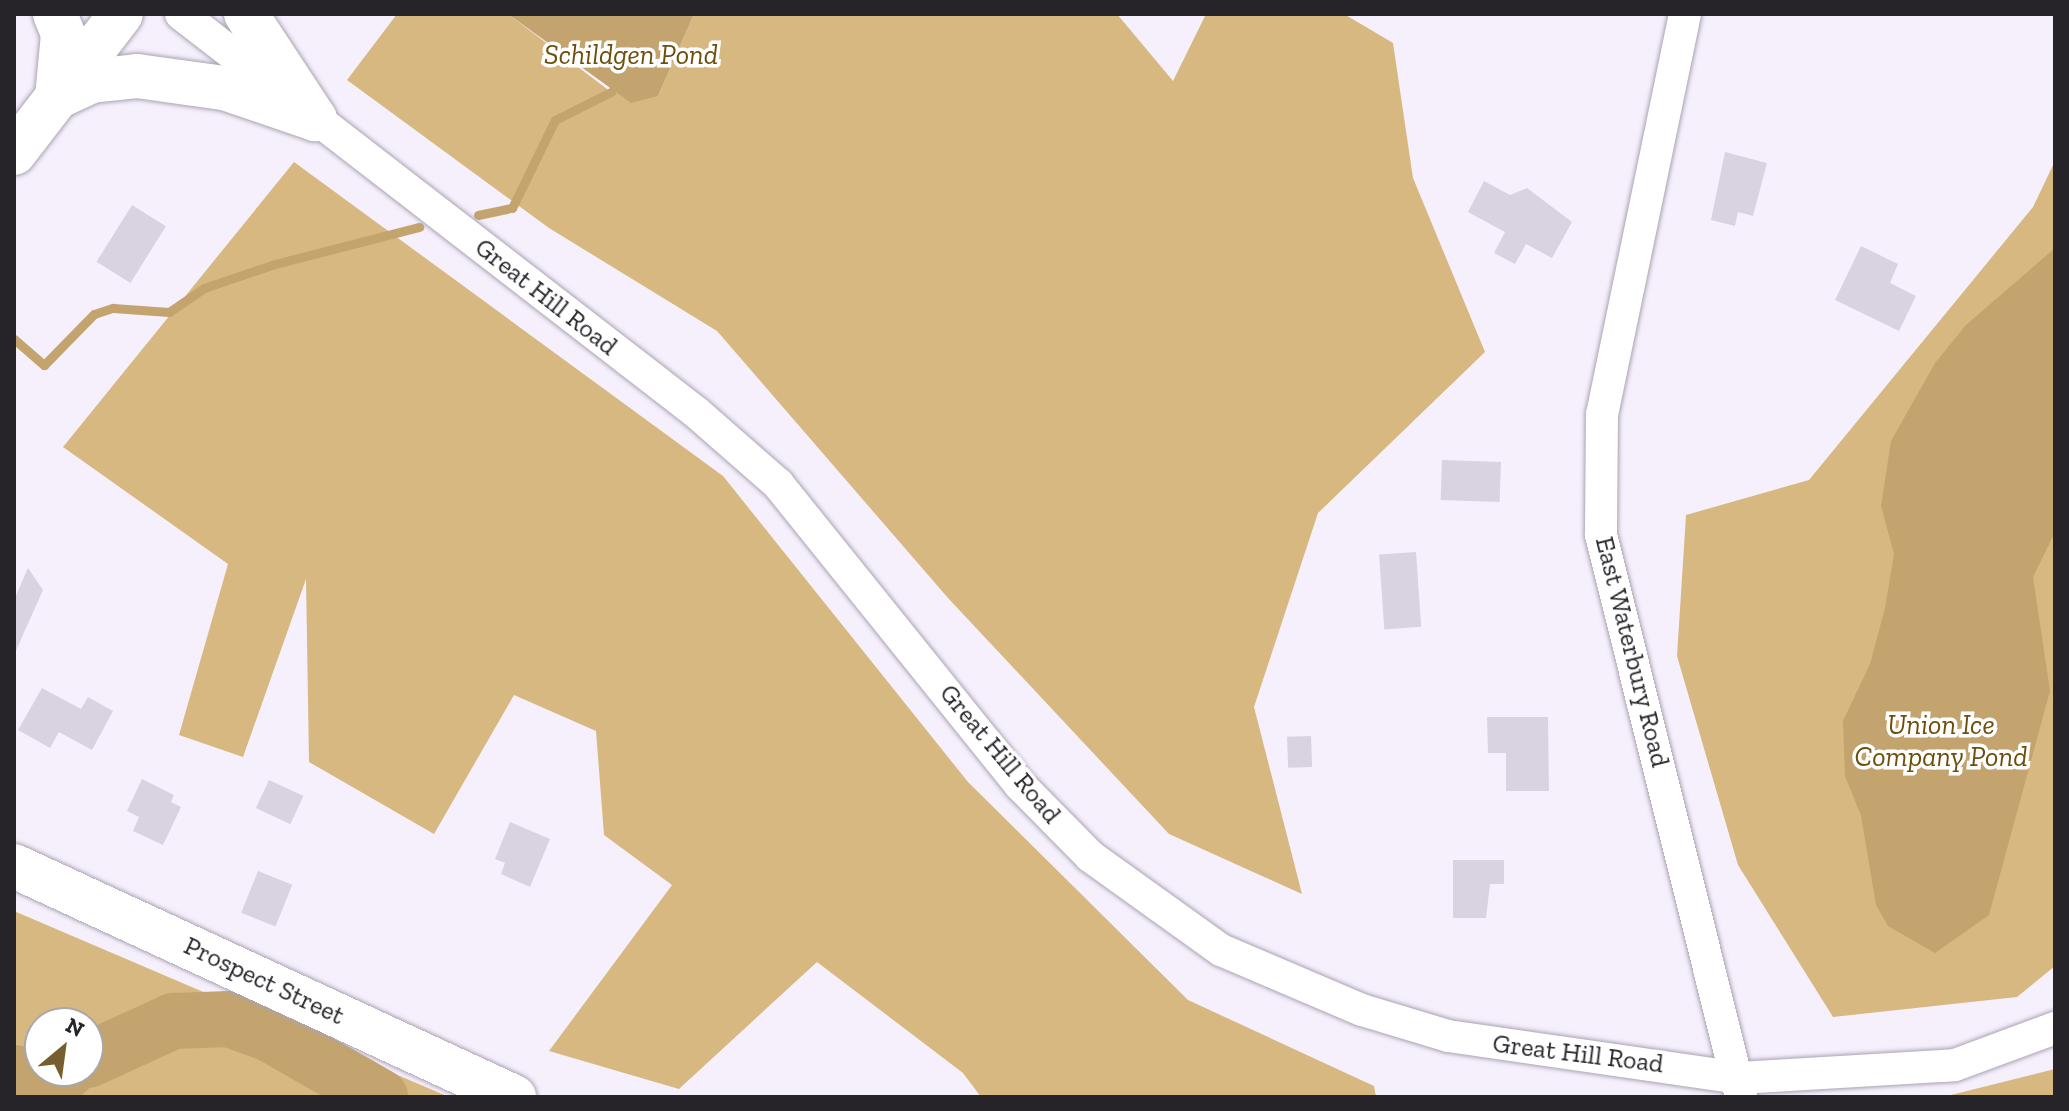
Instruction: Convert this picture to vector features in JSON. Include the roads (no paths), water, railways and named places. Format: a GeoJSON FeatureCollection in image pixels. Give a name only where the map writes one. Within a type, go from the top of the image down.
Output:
{"type":"FeatureCollection","features":[{"type":"Feature","properties":{"kind":"main road"},"geometry":{"type":"LineString","coordinates":[[55,14],[63,34],[57,97]]}},
{"type":"Feature","properties":{"kind":"main road"},"geometry":{"type":"LineString","coordinates":[[14,153],[121,14]]}},
{"type":"Feature","properties":{"kind":"main road"},"geometry":{"type":"LineString","coordinates":[[246,14],[315,119]]}},
{"type":"Feature","properties":{"kind":"main road"},"geometry":{"type":"LineString","coordinates":[[57,97],[91,81],[137,76],[224,88],[315,119]]}},
{"type":"Feature","properties":{"kind":"main road","name":"Prospect Street"},"geometry":{"type":"LineString","coordinates":[[14,866],[514,1097]]}},
{"type":"Feature","properties":{"kind":"street","name":"Great Hill Road"},"geometry":{"type":"LineString","coordinates":[[181,14],[697,413],[778,484],[1020,785],[1090,856],[1151,904],[1221,950],[1288,982],[1448,1036],[1740,1088],[1955,1065],[2055,1028]]}},
{"type":"Feature","properties":{"kind":"street","name":"East Waterbury Road"},"geometry":{"type":"LineString","coordinates":[[1685,14],[1602,414],[1601,535],[1740,1088]]}},
{"type":"Feature","properties":{"kind":"water","name":"Schildgen Pond"},"geometry":{"type":"Polygon","coordinates":[[[508,14],[694,14],[658,96],[631,103],[508,14]]]}},
{"type":"Feature","properties":{"kind":"water","name":"Union Ice Company Pond"},"geometry":{"type":"Polygon","coordinates":[[[2055,248],[2055,532],[2033,577],[2050,691],[1989,915],[1935,953],[1888,926],[1876,905],[1861,816],[1845,776],[1843,721],[1870,664],[1885,608],[1894,554],[1881,506],[1891,441],[1935,363],[1966,325],[2055,248]]]}},
{"type":"Feature","properties":{"kind":"waterway"},"geometry":{"type":"LineString","coordinates":[[478,215],[512,208],[555,120],[611,92]]}},
{"type":"Feature","properties":{"kind":"waterway"},"geometry":{"type":"LineString","coordinates":[[14,339],[44,365],[94,314],[113,308],[169,312],[204,288],[275,264],[419,227]]}},
{"type":"Feature","properties":{"kind":"waterway"},"geometry":{"type":"LineString","coordinates":[[104,1053],[173,1021],[229,1019],[270,1034],[380,1097]]}},
{"type":"Feature","properties":{"kind":"waterway"},"geometry":{"type":"LineString","coordinates":[[14,1073],[24,1075]]}}]}
